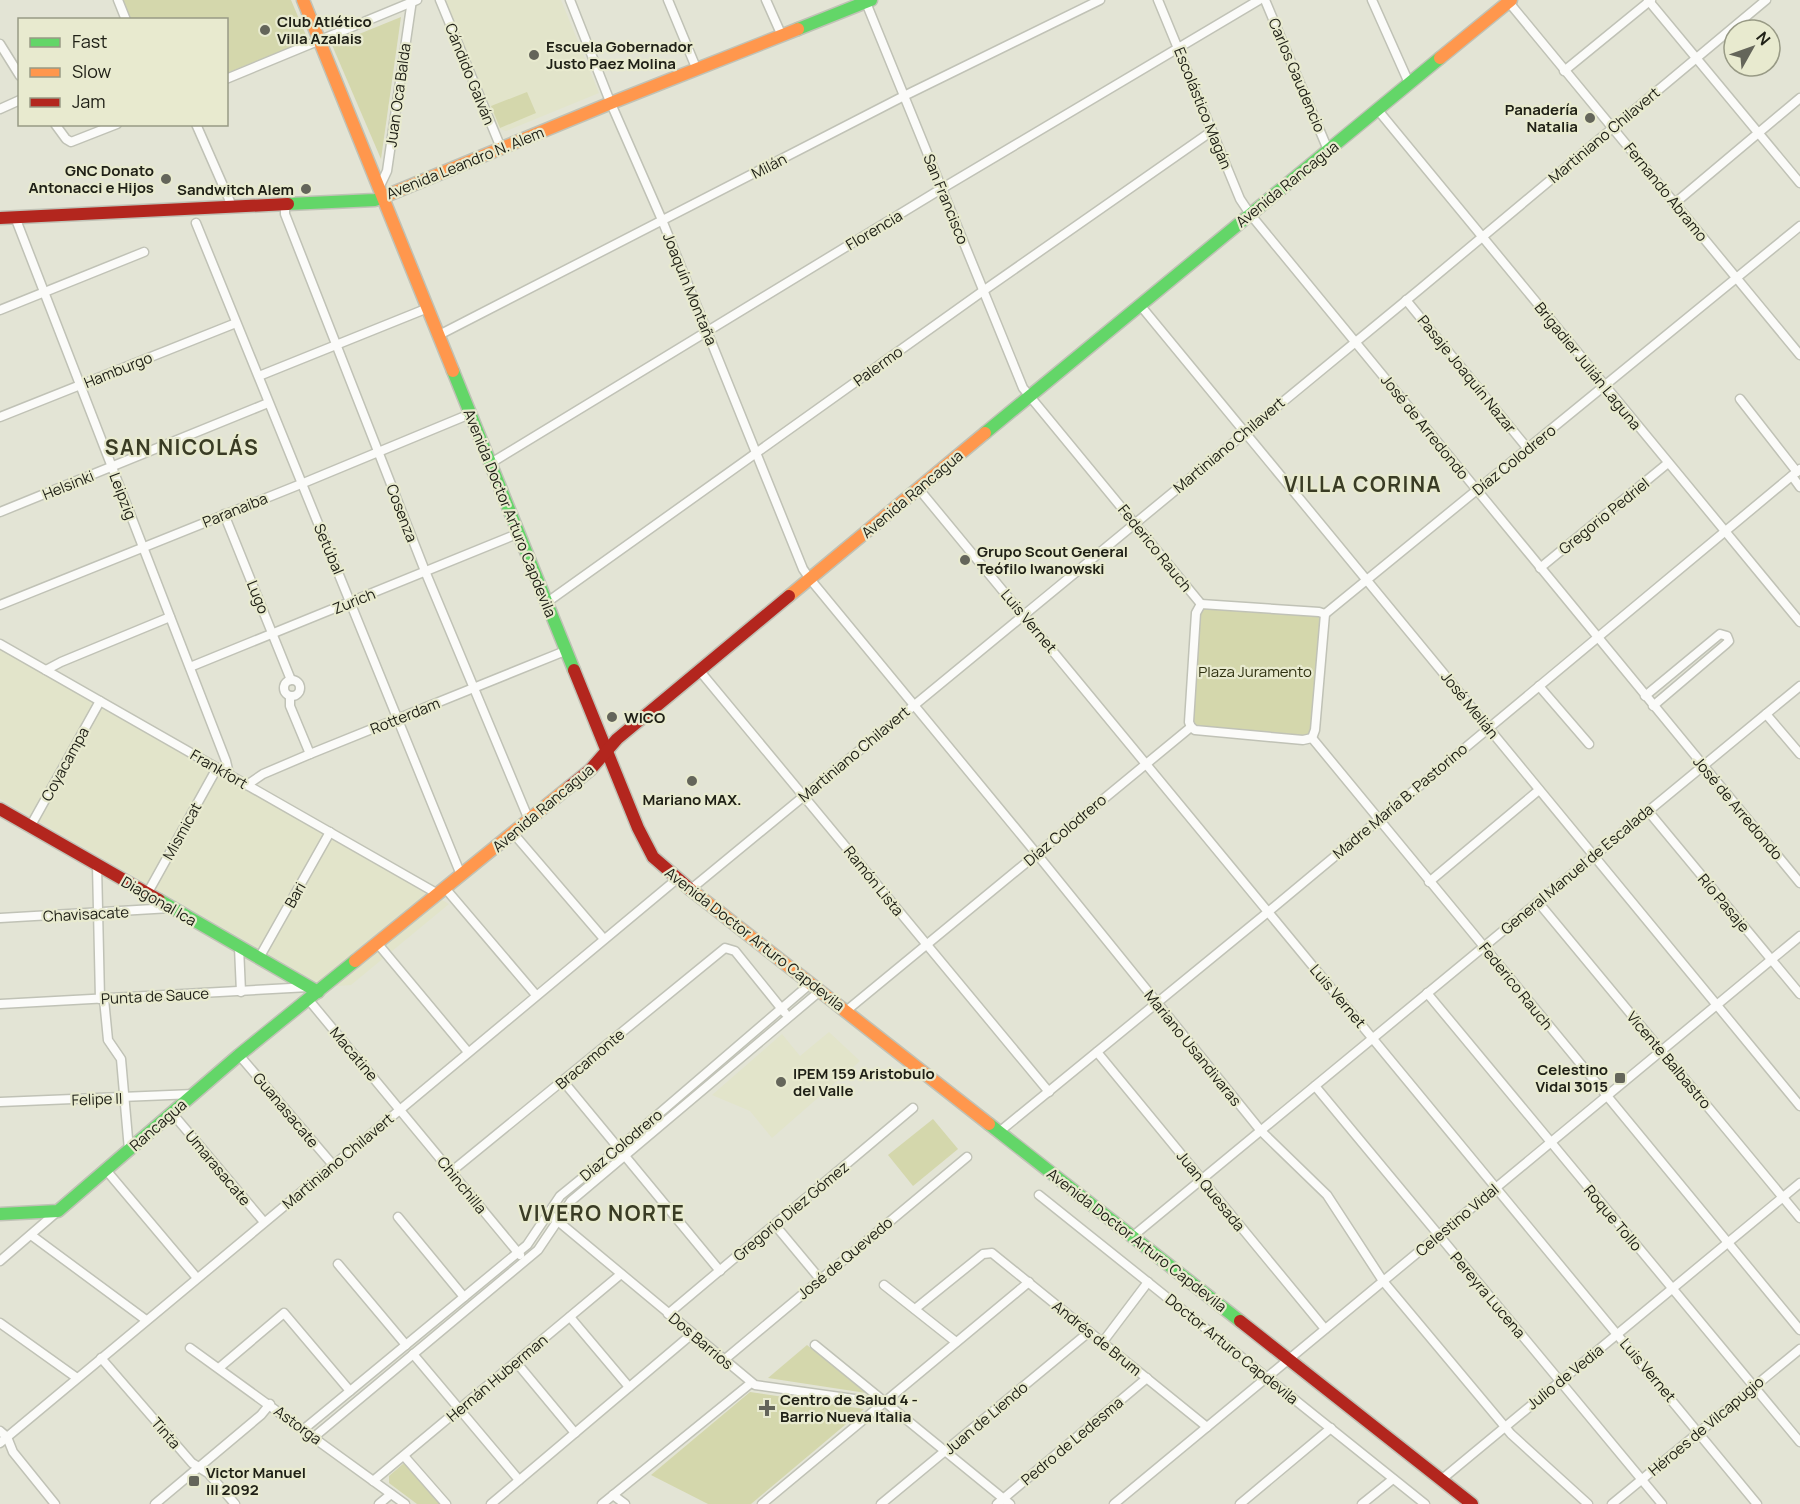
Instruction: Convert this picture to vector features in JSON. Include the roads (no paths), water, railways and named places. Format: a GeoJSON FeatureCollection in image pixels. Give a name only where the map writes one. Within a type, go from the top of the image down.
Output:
{"type":"FeatureCollection","features":[{"type":"Feature","properties":{"kind":"main road","name":"Avenida Doctor Arturo Capdevila"},"geometry":{"type":"LineString","coordinates":[[303,0],[440,335],[605,751],[648,850],[677,879],[1472,1504]]}},
{"type":"Feature","properties":{"kind":"main road","name":"Avenida Leandro N. Alem"},"geometry":{"type":"LineString","coordinates":[[0,218],[375,200],[381,192],[501,148],[867,1]]}},
{"type":"Feature","properties":{"kind":"main road","name":"Avenida Rancagua"},"geometry":{"type":"LineString","coordinates":[[312,993],[378,944],[590,770],[605,751],[699,670],[1508,1]]}},
{"type":"Feature","properties":{"kind":"main road","name":"Diagonal Ica"},"geometry":{"type":"LineString","coordinates":[[0,809],[259,958],[312,993]]}},
{"type":"Feature","properties":{"kind":"main road","name":"Rancagua"},"geometry":{"type":"LineString","coordinates":[[58,1211],[312,993]]}},
{"type":"Feature","properties":{"kind":"main road"},"geometry":{"type":"LineString","coordinates":[[0,1214],[58,1211]]}},
{"type":"Feature","properties":{"kind":"street"},"geometry":{"type":"LineString","coordinates":[[118,0],[125,18]]}},
{"type":"Feature","properties":{"kind":"street","name":"Cándido Galván"},"geometry":{"type":"LineString","coordinates":[[440,0],[501,148]]}},
{"type":"Feature","properties":{"kind":"street","name":"Joaquín Montaña"},"geometry":{"type":"LineString","coordinates":[[570,0],[803,569],[810,579]]}},
{"type":"Feature","properties":{"kind":"street"},"geometry":{"type":"LineString","coordinates":[[668,0],[697,70]]}},
{"type":"Feature","properties":{"kind":"street"},"geometry":{"type":"LineString","coordinates":[[766,0],[782,36]]}},
{"type":"Feature","properties":{"kind":"street","name":"Milán"},"geometry":{"type":"LineString","coordinates":[[440,335],[904,96],[1100,0]]}},
{"type":"Feature","properties":{"kind":"street","name":"Escolástico Magán"},"geometry":{"type":"LineString","coordinates":[[1158,0],[1240,199],[1250,214]]}},
{"type":"Feature","properties":{"kind":"street","name":"Florencia"},"geometry":{"type":"LineString","coordinates":[[490,463],[941,189],[1259,0]]}},
{"type":"Feature","properties":{"kind":"street","name":"Carlos Gaudencio"},"geometry":{"type":"LineString","coordinates":[[1265,0],[1328,150]]}},
{"type":"Feature","properties":{"kind":"street"},"geometry":{"type":"LineString","coordinates":[[1372,0],[1409,83]]}},
{"type":"Feature","properties":{"kind":"street"},"geometry":{"type":"LineString","coordinates":[[1564,71],[1649,0],[1800,183]]}},
{"type":"Feature","properties":{"kind":"street","name":"Martiniano Chilavert"},"geometry":{"type":"LineString","coordinates":[[691,889],[1766,0]]}},
{"type":"Feature","properties":{"kind":"street"},"geometry":{"type":"LineString","coordinates":[[228,78],[413,1]]}},
{"type":"Feature","properties":{"kind":"street","name":"Juan Oca Balda"},"geometry":{"type":"LineString","coordinates":[[381,192],[387,171],[413,1]]}},
{"type":"Feature","properties":{"kind":"street","name":"San Francisco"},"geometry":{"type":"LineString","coordinates":[[867,1],[941,189],[1029,397]]}},
{"type":"Feature","properties":{"kind":"street","name":"Fernando Abramo"},"geometry":{"type":"LineString","coordinates":[[1508,1],[1564,71],[1799,350]]}},
{"type":"Feature","properties":{"kind":"street"},"geometry":{"type":"LineString","coordinates":[[0,44],[18,73]]}},
{"type":"Feature","properties":{"kind":"street"},"geometry":{"type":"LineString","coordinates":[[1675,202],[1800,98]]}},
{"type":"Feature","properties":{"kind":"street"},"geometry":{"type":"LineString","coordinates":[[0,109],[18,101]]}},
{"type":"Feature","properties":{"kind":"street","name":"Brigadier Julián Laguna"},"geometry":{"type":"LineString","coordinates":[[1377,109],[1800,622]]}},
{"type":"Feature","properties":{"kind":"street"},"geometry":{"type":"LineString","coordinates":[[56,126],[66,139],[74,142],[112,126]]}},
{"type":"Feature","properties":{"kind":"street"},"geometry":{"type":"LineString","coordinates":[[197,126],[232,206]]}},
{"type":"Feature","properties":{"kind":"street","name":"Palermo"},"geometry":{"type":"LineString","coordinates":[[546,603],[1212,130]]}},
{"type":"Feature","properties":{"kind":"street","name":"Cosenza"},"geometry":{"type":"LineString","coordinates":[[285,204],[285,214],[425,572],[529,820]]}},
{"type":"Feature","properties":{"kind":"street","name":"José de Arredondo"},"geometry":{"type":"LineString","coordinates":[[1250,214],[1800,883]]}},
{"type":"Feature","properties":{"kind":"street","name":"Leipzig"},"geometry":{"type":"LineString","coordinates":[[15,217],[190,667],[229,774]]}},
{"type":"Feature","properties":{"kind":"street","name":"Setúbal"},"geometry":{"type":"LineString","coordinates":[[196,223],[461,875]]}},
{"type":"Feature","properties":{"kind":"street","name":"Díaz Colodrero"},"geometry":{"type":"LineString","coordinates":[[1325,614],[1800,226]]}},
{"type":"Feature","properties":{"kind":"street"},"geometry":{"type":"LineString","coordinates":[[0,310],[144,252]]}},
{"type":"Feature","properties":{"kind":"street","name":"Pasaje Joaquín Nazar"},"geometry":{"type":"LineString","coordinates":[[1406,300],[1528,449]]}},
{"type":"Feature","properties":{"kind":"street","name":"José Melián"},"geometry":{"type":"LineString","coordinates":[[1140,305],[1800,1106]]}},
{"type":"Feature","properties":{"kind":"street"},"geometry":{"type":"LineString","coordinates":[[259,376],[428,308]]}},
{"type":"Feature","properties":{"kind":"street","name":"Hamburgo"},"geometry":{"type":"LineString","coordinates":[[0,417],[236,323]]}},
{"type":"Feature","properties":{"kind":"street","name":"Federico Rauch"},"geometry":{"type":"LineString","coordinates":[[1029,397],[1201,604],[1196,613],[1189,722],[1191,728]]}},
{"type":"Feature","properties":{"kind":"street"},"geometry":{"type":"LineString","coordinates":[[1740,399],[1796,472],[1800,487]]}},
{"type":"Feature","properties":{"kind":"street","name":"Helsinki"},"geometry":{"type":"LineString","coordinates":[[0,512],[268,403]]}},
{"type":"Feature","properties":{"kind":"street","name":"Paranaiba"},"geometry":{"type":"LineString","coordinates":[[0,605],[470,414]]}},
{"type":"Feature","properties":{"kind":"street","name":"Gregorio Pedriel"},"geometry":{"type":"LineString","coordinates":[[1540,568],[1668,464]]}},
{"type":"Feature","properties":{"kind":"street","name":"Madre María B. Pastorino"},"geometry":{"type":"LineString","coordinates":[[999,1132],[1268,912],[1796,472]]}},
{"type":"Feature","properties":{"kind":"street","name":"Luis Vernet"},"geometry":{"type":"LineString","coordinates":[[918,488],[1495,1188],[1700,1432],[1757,1504]]}},
{"type":"Feature","properties":{"kind":"street","name":"Lugo"},"geometry":{"type":"LineString","coordinates":[[224,514],[291,680],[298,682],[301,687],[298,694],[290,696],[290,706],[309,754]]}},
{"type":"Feature","properties":{"kind":"street","name":"Zurich"},"geometry":{"type":"LineString","coordinates":[[190,667],[518,534]]}},
{"type":"Feature","properties":{"kind":"street","name":"Mariano Usandivaras"},"geometry":{"type":"LineString","coordinates":[[810,579],[1261,1131],[1327,1196],[1383,1281],[1505,1426],[1588,1504]]}},
{"type":"Feature","properties":{"kind":"street"},"geometry":{"type":"LineString","coordinates":[[1191,728],[1303,740],[1312,738],[1315,730],[1325,614],[1201,604]]}},
{"type":"Feature","properties":{"kind":"street"},"geometry":{"type":"LineString","coordinates":[[46,670],[170,617]]}},
{"type":"Feature","properties":{"kind":"street"},"geometry":{"type":"LineString","coordinates":[[1645,696],[1720,633],[1727,636],[1729,641],[1726,644],[1653,706]]}},
{"type":"Feature","properties":{"kind":"street","name":"Frankfort"},"geometry":{"type":"LineString","coordinates":[[0,644],[330,832],[442,891]]}},
{"type":"Feature","properties":{"kind":"street","name":"Rotterdam"},"geometry":{"type":"LineString","coordinates":[[247,785],[263,774],[309,754],[565,651]]}},
{"type":"Feature","properties":{"kind":"street","name":"Ramón Lista"},"geometry":{"type":"LineString","coordinates":[[699,670],[1049,1092]]}},
{"type":"Feature","properties":{"kind":"street"},"geometry":{"type":"LineString","coordinates":[[1539,686],[1589,744]]}},
{"type":"Feature","properties":{"kind":"street","name":"General Manuel de Escalada"},"geometry":{"type":"LineString","coordinates":[[1133,1236],[1800,686]]}},
{"type":"Feature","properties":{"kind":"street","name":"Coyacampa"},"geometry":{"type":"LineString","coordinates":[[30,826],[100,701]]}},
{"type":"Feature","properties":{"kind":"street"},"geometry":{"type":"LineString","coordinates":[[1766,714],[1800,754]]}},
{"type":"Feature","properties":{"kind":"street","name":"Díaz Colodrero"},"geometry":{"type":"LineString","coordinates":[[846,1011],[1191,728]]}},
{"type":"Feature","properties":{"kind":"street","name":"Federico Rauch"},"geometry":{"type":"LineString","coordinates":[[1312,738],[1800,1330]]}},
{"type":"Feature","properties":{"kind":"street","name":"Mismicat"},"geometry":{"type":"LineString","coordinates":[[147,894],[217,768]]}},
{"type":"Feature","properties":{"kind":"street"},"geometry":{"type":"LineString","coordinates":[[1429,882],[1539,790]]}},
{"type":"Feature","properties":{"kind":"street","name":"Río Pasaje"},"geometry":{"type":"LineString","coordinates":[[1648,811],[1800,994]]}},
{"type":"Feature","properties":{"kind":"street","name":"Bari"},"geometry":{"type":"LineString","coordinates":[[259,958],[330,832]]}},
{"type":"Feature","properties":{"kind":"street"},"geometry":{"type":"LineString","coordinates":[[513,833],[604,939]]}},
{"type":"Feature","properties":{"kind":"street"},"geometry":{"type":"LineString","coordinates":[[97,865],[102,999],[108,1040],[121,1059],[129,1150]]}},
{"type":"Feature","properties":{"kind":"street","name":"Martiniano Chilavert"},"geometry":{"type":"LineString","coordinates":[[2,1437],[77,1378],[677,879]]}},
{"type":"Feature","properties":{"kind":"street"},"geometry":{"type":"LineString","coordinates":[[442,891],[537,995]]}},
{"type":"Feature","properties":{"kind":"street","name":"Vicente Balbastro"},"geometry":{"type":"LineString","coordinates":[[1538,902],[1800,1218]]}},
{"type":"Feature","properties":{"kind":"street","name":"Chavisacate"},"geometry":{"type":"LineString","coordinates":[[0,918],[171,908]]}},
{"type":"Feature","properties":{"kind":"street","name":"Celestino Vidal"},"geometry":{"type":"LineString","coordinates":[[1114,1504],[1800,936]]}},
{"type":"Feature","properties":{"kind":"street"},"geometry":{"type":"LineString","coordinates":[[378,944],[468,1052]]}},
{"type":"Feature","properties":{"kind":"street"},"geometry":{"type":"LineString","coordinates":[[239,947],[242,992]]}},
{"type":"Feature","properties":{"kind":"street","name":"Bracamonte"},"geometry":{"type":"LineString","coordinates":[[452,1172],[721,949],[728,947],[735,951],[782,1009]]}},
{"type":"Feature","properties":{"kind":"street","name":"Díaz Colodrero"},"geometry":{"type":"LineString","coordinates":[[303,1430],[532,1240],[560,1196],[782,1009],[815,987]]}},
{"type":"Feature","properties":{"kind":"street","name":"Díaz Colodrero"},"geometry":{"type":"LineString","coordinates":[[314,1437],[542,1245],[571,1202],[788,1017],[815,987]]}},
{"type":"Feature","properties":{"kind":"street","name":"Punta de Sauce"},"geometry":{"type":"LineString","coordinates":[[0,1004],[242,992],[312,993]]}},
{"type":"Feature","properties":{"kind":"street","name":"Macatine"},"geometry":{"type":"LineString","coordinates":[[312,993],[400,1109]]}},
{"type":"Feature","properties":{"kind":"street","name":"Roque Tollo"},"geometry":{"type":"LineString","coordinates":[[1427,993],[1800,1442]]}},
{"type":"Feature","properties":{"kind":"street"},"geometry":{"type":"LineString","coordinates":[[782,1009],[788,1017]]}},
{"type":"Feature","properties":{"kind":"street","name":"Juan Quesada"},"geometry":{"type":"LineString","coordinates":[[1097,1052],[1325,1329]]}},
{"type":"Feature","properties":{"kind":"street","name":"Guanasacate"},"geometry":{"type":"LineString","coordinates":[[239,1055],[333,1165]]}},
{"type":"Feature","properties":{"kind":"street"},"geometry":{"type":"LineString","coordinates":[[563,1081],[720,1271]]}},
{"type":"Feature","properties":{"kind":"street","name":"Pereyra Lucena"},"geometry":{"type":"LineString","coordinates":[[1315,1086],[1662,1504]]}},
{"type":"Feature","properties":{"kind":"street","name":"Felipe II"},"geometry":{"type":"LineString","coordinates":[[0,1102],[194,1095]]}},
{"type":"Feature","properties":{"kind":"street","name":"Gregorio Diez Gómez"},"geometry":{"type":"LineString","coordinates":[[668,1314],[913,1108]]}},
{"type":"Feature","properties":{"kind":"street","name":"Chinchilla"},"geometry":{"type":"LineString","coordinates":[[400,1109],[524,1261]]}},
{"type":"Feature","properties":{"kind":"street","name":"Umarasacate"},"geometry":{"type":"LineString","coordinates":[[172,1113],[264,1222]]}},
{"type":"Feature","properties":{"kind":"street","name":"José de Quevedo"},"geometry":{"type":"LineString","coordinates":[[724,1360],[967,1157]]}},
{"type":"Feature","properties":{"kind":"street"},"geometry":{"type":"LineString","coordinates":[[106,1170],[197,1278]]}},
{"type":"Feature","properties":{"kind":"street","name":"Julio de Vedia"},"geometry":{"type":"LineString","coordinates":[[1441,1480],[1800,1183]]}},
{"type":"Feature","properties":{"kind":"street","name":"Doctor Arturo Capdevila"},"geometry":{"type":"LineString","coordinates":[[1038,1195],[1425,1504]]}},
{"type":"Feature","properties":{"kind":"street","name":"Rancagua"},"geometry":{"type":"LineString","coordinates":[[0,1261],[58,1211]]}},
{"type":"Feature","properties":{"kind":"street","name":"Dos Barrios"},"geometry":{"type":"LineString","coordinates":[[548,1213],[751,1383],[759,1386],[884,1402]]}},
{"type":"Feature","properties":{"kind":"street"},"geometry":{"type":"LineString","coordinates":[[398,1217],[464,1297]]}},
{"type":"Feature","properties":{"kind":"street"},"geometry":{"type":"LineString","coordinates":[[774,1226],[820,1279]]}},
{"type":"Feature","properties":{"kind":"street"},"geometry":{"type":"LineString","coordinates":[[31,1235],[146,1320]]}},
{"type":"Feature","properties":{"kind":"street","name":"Andrés de Brum"},"geometry":{"type":"LineString","coordinates":[[915,1310],[986,1252],[992,1253],[1207,1427]]}},
{"type":"Feature","properties":{"kind":"street"},"geometry":{"type":"LineString","coordinates":[[339,1264],[406,1345]]}},
{"type":"Feature","properties":{"kind":"street","name":"Hernán Huberman"},"geometry":{"type":"LineString","coordinates":[[374,1482],[621,1274]]}},
{"type":"Feature","properties":{"kind":"street"},"geometry":{"type":"LineString","coordinates":[[762,1504],[1029,1282]]}},
{"type":"Feature","properties":{"kind":"street"},"geometry":{"type":"LineString","coordinates":[[1102,1343],[1148,1282]]}},
{"type":"Feature","properties":{"kind":"street"},"geometry":{"type":"LineString","coordinates":[[884,1285],[956,1342]]}},
{"type":"Feature","properties":{"kind":"street"},"geometry":{"type":"LineString","coordinates":[[219,1368],[284,1313],[350,1391]]}},
{"type":"Feature","properties":{"kind":"street"},"geometry":{"type":"LineString","coordinates":[[570,1317],[629,1387]]}},
{"type":"Feature","properties":{"kind":"street"},"geometry":{"type":"LineString","coordinates":[[0,1323],[77,1378]]}},
{"type":"Feature","properties":{"kind":"street","name":"Juan de Liendo"},"geometry":{"type":"LineString","coordinates":[[881,1504],[1089,1332]]}},
{"type":"Feature","properties":{"kind":"street"},"geometry":{"type":"LineString","coordinates":[[491,1504],[692,1334]]}},
{"type":"Feature","properties":{"kind":"street"},"geometry":{"type":"LineString","coordinates":[[815,1345],[946,1451],[1003,1502]]}},
{"type":"Feature","properties":{"kind":"street","name":"Astorga"},"geometry":{"type":"LineString","coordinates":[[190,1348],[405,1504]]}},
{"type":"Feature","properties":{"kind":"street","name":"Héroes de Vilcapugio"},"geometry":{"type":"LineString","coordinates":[[1612,1504],[1800,1349]]}},
{"type":"Feature","properties":{"kind":"street"},"geometry":{"type":"LineString","coordinates":[[413,1354],[519,1480]]}},
{"type":"Feature","properties":{"kind":"street","name":"Tinta"},"geometry":{"type":"LineString","coordinates":[[101,1358],[192,1463],[208,1473],[235,1504]]}},
{"type":"Feature","properties":{"kind":"street"},"geometry":{"type":"LineString","coordinates":[[516,1362],[575,1433]]}},
{"type":"Feature","properties":{"kind":"street","name":"Pedro de Ledesma"},"geometry":{"type":"LineString","coordinates":[[1003,1502],[1147,1378]]}},
{"type":"Feature","properties":{"kind":"street"},"geometry":{"type":"LineString","coordinates":[[602,1504],[751,1383]]}},
{"type":"Feature","properties":{"kind":"street"},"geometry":{"type":"LineString","coordinates":[[155,1504],[261,1415],[270,1404]]}},
{"type":"Feature","properties":{"kind":"street"},"geometry":{"type":"LineString","coordinates":[[1240,1504],[1331,1428]]}},
{"type":"Feature","properties":{"kind":"street"},"geometry":{"type":"LineString","coordinates":[[2,1437],[55,1504]]}},
{"type":"Feature","properties":{"kind":"street"},"geometry":{"type":"LineString","coordinates":[[404,1456],[446,1504]]}},
{"type":"Feature","properties":{"kind":"street"},"geometry":{"type":"LineString","coordinates":[[1362,1504],[1393,1479]]}},
{"type":"Feature","properties":{"kind":"street"},"geometry":{"type":"LineString","coordinates":[[380,1504],[391,1494]]}},
{"type":"Feature","properties":{"kind":"street"},"geometry":{"type":"LineString","coordinates":[[613,1495],[625,1504]]}},
{"type":"Feature","properties":{"kind":"place","name":"Club Atlético Villa Azalais"},"geometry":{"type":"Point","coordinates":[265,30]}},
{"type":"Feature","properties":{"kind":"place","name":"Escuela Gobernador Justo Paez Molina"},"geometry":{"type":"Point","coordinates":[534,55]}},
{"type":"Feature","properties":{"kind":"place","name":"Panadería Natalia"},"geometry":{"type":"Point","coordinates":[1590,118]}},
{"type":"Feature","properties":{"kind":"place","name":"GNC Donato Antonacci e Hijos"},"geometry":{"type":"Point","coordinates":[166,179]}},
{"type":"Feature","properties":{"kind":"place","name":"Sandwitch Alem"},"geometry":{"type":"Point","coordinates":[306,189]}},
{"type":"Feature","properties":{"kind":"place","name":"Grupo Scout General Teófilo Iwanowski"},"geometry":{"type":"Point","coordinates":[965,560]}},
{"type":"Feature","properties":{"kind":"place","name":"WICO"},"geometry":{"type":"Point","coordinates":[612,717]}},
{"type":"Feature","properties":{"kind":"place","name":"Mariano MAX."},"geometry":{"type":"Point","coordinates":[692,781]}},
{"type":"Feature","properties":{"kind":"place","name":"Celestino Vidal 3015"},"geometry":{"type":"Point","coordinates":[1620,1078]}},
{"type":"Feature","properties":{"kind":"place","name":"IPEM 159 Aristobulo del Valle"},"geometry":{"type":"Point","coordinates":[781,1082]}},
{"type":"Feature","properties":{"kind":"place","name":"Centro de Salud 4 - Barrio Nueva Italia"},"geometry":{"type":"Point","coordinates":[767,1408]}},
{"type":"Feature","properties":{"kind":"place","name":"Victor Manuel III 2092"},"geometry":{"type":"Point","coordinates":[194,1481]}},
{"type":"Feature","properties":{"kind":"district","name":"SAN NICOLÁS"},"geometry":{"type":"Point","coordinates":[182,447]}},
{"type":"Feature","properties":{"kind":"district","name":"VILLA CORINA"},"geometry":{"type":"Point","coordinates":[1363,484]}},
{"type":"Feature","properties":{"kind":"district","name":"VIVERO NORTE"},"geometry":{"type":"Point","coordinates":[602,1213]}},
{"type":"Feature","properties":{"kind":"park label","name":"Plaza Juramento"},"geometry":{"type":"Point","coordinates":[1255,671]}}]}
